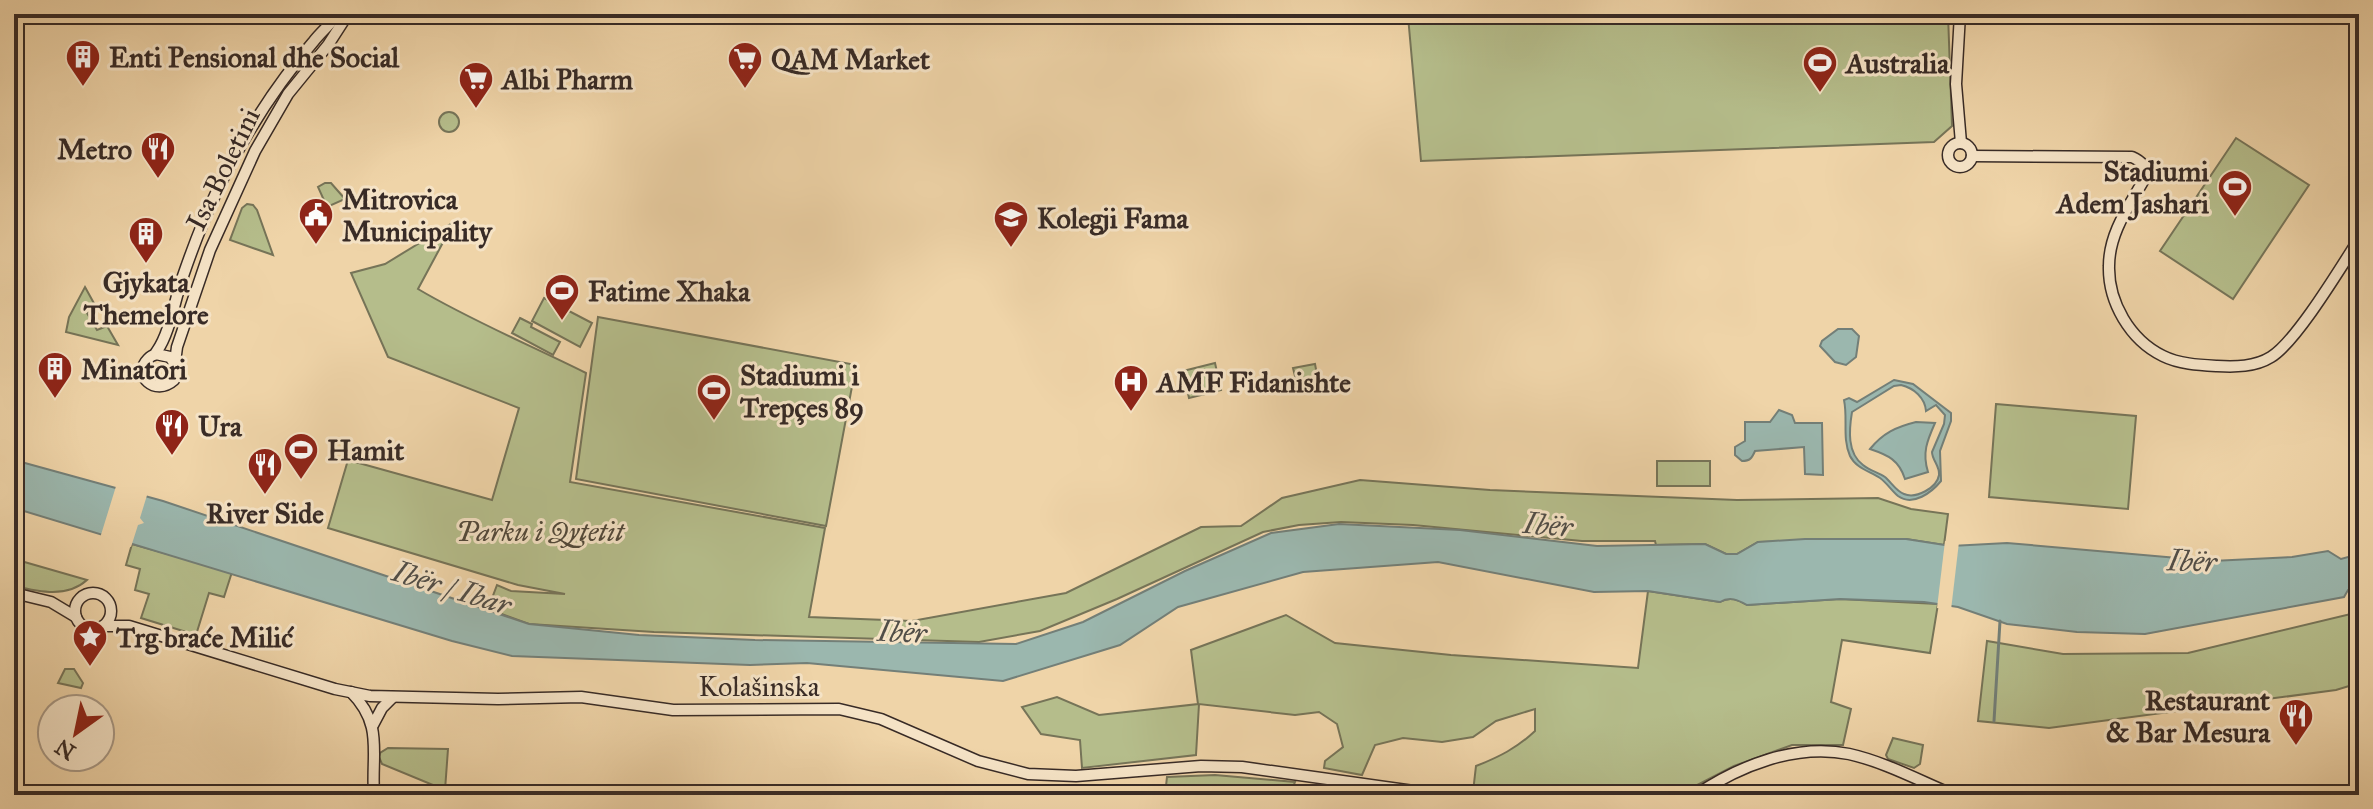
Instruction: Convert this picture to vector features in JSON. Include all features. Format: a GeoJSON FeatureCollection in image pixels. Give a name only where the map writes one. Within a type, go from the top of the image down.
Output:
{"type":"FeatureCollection","features":[{"type":"Feature","properties":{"kind":"main road"},"geometry":{"type":"LineString","coordinates":[[313,42],[331,14]]}},
{"type":"Feature","properties":{"kind":"main road","name":"Isa Boletini"},"geometry":{"type":"LineString","coordinates":[[156,354],[182,277],[219,186],[261,112],[338,14]]}},
{"type":"Feature","properties":{"kind":"main road","name":"Isa Boletini"},"geometry":{"type":"LineString","coordinates":[[175,362],[193,297],[230,200],[288,94],[328,45],[348,14]]}},
{"type":"Feature","properties":{"kind":"main road"},"geometry":{"type":"LineString","coordinates":[[328,45],[355,14]]}},
{"type":"Feature","properties":{"kind":"main road"},"geometry":{"type":"LineString","coordinates":[[1960,14],[1956,84],[1961,143]]}},
{"type":"Feature","properties":{"kind":"main road"},"geometry":{"type":"LineString","coordinates":[[1961,143],[1968,146],[1972,156],[1969,163],[1955,167],[1949,162],[1947,154],[1950,147],[1961,143]]}},
{"type":"Feature","properties":{"kind":"main road"},"geometry":{"type":"LineString","coordinates":[[1972,156],[2132,157],[2141,162],[2146,173],[2115,232],[2109,263],[2111,290],[2133,332],[2154,351],[2174,360],[2234,366],[2255,364],[2274,355],[2310,311],[2359,239]]}},
{"type":"Feature","properties":{"kind":"main road"},"geometry":{"type":"LineString","coordinates":[[156,354],[166,355],[175,362],[177,369],[174,380],[164,387],[154,386],[146,379],[143,369],[148,359],[156,354]]}},
{"type":"Feature","properties":{"kind":"main road"},"geometry":{"type":"LineString","coordinates":[[51,602],[94,592],[102,595],[109,601],[111,609],[109,619],[103,626],[89,629],[80,624],[75,605],[83,595]]}},
{"type":"Feature","properties":{"kind":"main road"},"geometry":{"type":"LineString","coordinates":[[14,593],[51,602],[76,617]]}},
{"type":"Feature","properties":{"kind":"main road","name":"Kolašinska"},"geometry":{"type":"LineString","coordinates":[[111,609],[129,626]]}},
{"type":"Feature","properties":{"kind":"main road","name":"Kolašinska"},"geometry":{"type":"LineString","coordinates":[[103,626],[129,626],[351,692],[393,697],[581,697],[673,710],[839,709],[881,719],[978,761],[1028,774],[1076,776],[1201,766],[1242,767],[1442,795]]}},
{"type":"Feature","properties":{"kind":"main road"},"geometry":{"type":"LineString","coordinates":[[351,692],[362,704],[373,725],[374,795]]}},
{"type":"Feature","properties":{"kind":"main road"},"geometry":{"type":"LineString","coordinates":[[373,725],[382,708],[393,697]]}},
{"type":"Feature","properties":{"kind":"main road"},"geometry":{"type":"LineString","coordinates":[[1696,795],[1748,766],[1805,753],[1833,752],[1875,763],[1954,795]]}},
{"type":"Feature","properties":{"kind":"green space"},"geometry":{"type":"Polygon","coordinates":[[[1948,14],[1952,126],[1934,142],[1421,161],[1408,16],[1948,14]]]}},
{"type":"Feature","properties":{"kind":"green space"},"geometry":{"type":"Polygon","coordinates":[[[449,112],[456,115],[459,122],[456,129],[449,132],[442,129],[439,122],[442,115],[449,112]]]}},
{"type":"Feature","properties":{"kind":"green space","name":"Stadiumi Adem Jashari"},"geometry":{"type":"Polygon","coordinates":[[[2236,138],[2309,185],[2233,299],[2160,251],[2236,138]]]}},
{"type":"Feature","properties":{"kind":"green space"},"geometry":{"type":"Polygon","coordinates":[[[331,183],[345,199],[327,207],[318,187],[331,183]]]}},
{"type":"Feature","properties":{"kind":"green space"},"geometry":{"type":"Polygon","coordinates":[[[247,204],[257,210],[273,255],[230,240],[242,208],[247,204]]]}},
{"type":"Feature","properties":{"kind":"green space","name":"Parku i Qytetit"},"geometry":{"type":"Polygon","coordinates":[[[454,222],[418,289],[586,373],[570,482],[825,528],[809,617],[912,621],[1066,593],[1201,527],[1241,526],[1282,498],[1360,480],[1490,490],[1737,500],[1878,498],[1911,509],[1948,514],[1944,545],[1906,539],[1758,542],[1737,554],[1726,554],[1705,544],[1582,541],[1413,525],[1341,522],[1263,532],[1040,631],[979,642],[654,632],[529,624],[488,609],[497,585],[511,591],[565,594],[518,585],[328,528],[348,460],[492,500],[519,408],[388,357],[351,273],[385,264],[454,222]]]}},
{"type":"Feature","properties":{"kind":"green space"},"geometry":{"type":"Polygon","coordinates":[[[85,287],[96,307],[87,313],[97,330],[107,326],[118,345],[66,332],[69,317],[85,287]]]}},
{"type":"Feature","properties":{"kind":"green space","name":"Fatime Xhaka"},"geometry":{"type":"Polygon","coordinates":[[[544,298],[592,323],[580,347],[532,321],[544,298]]]}},
{"type":"Feature","properties":{"kind":"green space","name":"Stadiumi i Trepçes 89"},"geometry":{"type":"Polygon","coordinates":[[[598,317],[856,365],[826,526],[576,479],[598,317]]]}},
{"type":"Feature","properties":{"kind":"green space","name":"Fatime Xhaka"},"geometry":{"type":"Polygon","coordinates":[[[520,318],[560,342],[553,355],[512,333],[520,318]]]}},
{"type":"Feature","properties":{"kind":"green space"},"geometry":{"type":"Polygon","coordinates":[[[1215,363],[1221,390],[1189,398],[1183,371],[1215,363]]]}},
{"type":"Feature","properties":{"kind":"green space"},"geometry":{"type":"Polygon","coordinates":[[[1315,364],[1318,380],[1297,384],[1293,368],[1315,364]]]}},
{"type":"Feature","properties":{"kind":"green space"},"geometry":{"type":"Polygon","coordinates":[[[1996,404],[2136,416],[2128,509],[1989,497],[1996,404]]]}},
{"type":"Feature","properties":{"kind":"green space"},"geometry":{"type":"Polygon","coordinates":[[[1657,461],[1710,461],[1710,486],[1657,486],[1657,461]]]}},
{"type":"Feature","properties":{"kind":"green space"},"geometry":{"type":"Polygon","coordinates":[[[132,544],[232,572],[224,597],[209,593],[196,635],[141,618],[149,594],[135,590],[140,569],[126,565],[132,544]]]}},
{"type":"Feature","properties":{"kind":"green space"},"geometry":{"type":"Polygon","coordinates":[[[14,559],[87,580],[62,591],[14,586],[14,559]]]}},
{"type":"Feature","properties":{"kind":"green space"},"geometry":{"type":"Polygon","coordinates":[[[1648,591],[1720,602],[1734,599],[1747,605],[1840,599],[1938,604],[1930,653],[1842,640],[1831,702],[1851,709],[1843,745],[1792,745],[1734,766],[1678,795],[1487,795],[1473,792],[1476,766],[1507,752],[1535,731],[1535,709],[1496,721],[1473,737],[1442,742],[1403,738],[1375,745],[1362,775],[1324,768],[1325,761],[1343,747],[1337,724],[1319,712],[1295,715],[1199,704],[1196,755],[1082,768],[1080,740],[1041,734],[1022,707],[1057,697],[1099,715],[1198,704],[1191,650],[1286,615],[1335,643],[1451,655],[1638,668],[1648,591]]]}},
{"type":"Feature","properties":{"kind":"green space"},"geometry":{"type":"Polygon","coordinates":[[[2359,612],[2359,683],[2336,690],[2049,728],[1978,721],[1987,641],[2063,654],[2188,653],[2359,612]]]}},
{"type":"Feature","properties":{"kind":"green space"},"geometry":{"type":"Polygon","coordinates":[[[65,669],[74,669],[83,683],[81,688],[58,683],[65,669]]]}},
{"type":"Feature","properties":{"kind":"green space"},"geometry":{"type":"Polygon","coordinates":[[[1893,738],[1923,745],[1920,764],[1914,768],[1888,759],[1886,755],[1893,738]]]}},
{"type":"Feature","properties":{"kind":"green space"},"geometry":{"type":"Polygon","coordinates":[[[388,748],[448,749],[445,790],[382,764],[380,753],[388,748]]]}},
{"type":"Feature","properties":{"kind":"green space"},"geometry":{"type":"Polygon","coordinates":[[[1215,775],[1295,782],[1291,792],[1280,790],[1277,795],[1165,795],[1167,777],[1215,775]]]}},
{"type":"Feature","properties":{"kind":"water"},"geometry":{"type":"Polygon","coordinates":[[[1838,329],[1852,329],[1859,336],[1856,357],[1846,365],[1835,362],[1820,346],[1838,329]]]}},
{"type":"Feature","properties":{"kind":"water"},"geometry":{"type":"Polygon","coordinates":[[[1894,380],[1913,384],[1951,413],[1940,451],[1941,481],[1933,490],[1916,499],[1904,499],[1853,460],[1846,442],[1844,400],[1849,398],[1857,402],[1894,380]],[[1894,386],[1852,412],[1850,441],[1854,454],[1863,465],[1885,477],[1901,493],[1914,495],[1930,488],[1939,475],[1932,452],[1945,415],[1936,405],[1926,411],[1921,398],[1906,386],[1894,386]]]}},
{"type":"Feature","properties":{"kind":"water"},"geometry":{"type":"Polygon","coordinates":[[[1779,410],[1792,415],[1795,423],[1822,423],[1823,475],[1805,474],[1804,447],[1755,451],[1745,461],[1735,455],[1735,447],[1745,441],[1745,422],[1770,422],[1779,410]]]}},
{"type":"Feature","properties":{"kind":"water"},"geometry":{"type":"Polygon","coordinates":[[[1916,422],[1935,423],[1926,447],[1928,472],[1905,479],[1892,459],[1870,449],[1890,431],[1916,422]]]}},
{"type":"Feature","properties":{"kind":"water","name":"Ibër"},"geometry":{"type":"Polygon","coordinates":[[[14,460],[163,501],[529,624],[639,635],[1016,644],[1083,622],[1185,571],[1271,533],[1339,524],[1460,530],[1597,546],[1705,544],[1726,554],[1737,554],[1758,542],[1805,539],[1906,539],[1951,546],[2007,543],[2212,561],[2292,557],[2328,551],[2341,559],[2359,554],[2359,587],[2348,590],[2344,597],[2145,634],[2077,632],[2007,624],[1958,607],[1924,602],[1840,599],[1747,605],[1734,599],[1720,602],[1648,591],[1594,592],[1438,562],[1303,572],[1178,607],[1120,645],[1003,681],[807,663],[750,665],[512,656],[452,641],[14,508],[14,460]]]}},
{"type":"Feature","properties":{"kind":"pier"},"geometry":{"type":"Polygon","coordinates":[[[117,483],[148,492],[140,518],[144,523],[138,525],[131,547],[100,538],[117,483]]]}},
{"type":"Feature","properties":{"kind":"pier"},"geometry":{"type":"Polygon","coordinates":[[[1945,541],[1959,542],[1951,610],[1937,608],[1945,541]]]}},
{"type":"Feature","properties":{"kind":"waterway"},"geometry":{"type":"LineString","coordinates":[[1994,721],[2000,621]]}},
{"type":"Feature","properties":{"kind":"place","name":"Enti Pensional dhe Social"},"geometry":{"type":"Point","coordinates":[83,88]}},
{"type":"Feature","properties":{"kind":"place","name":"QAM Market"},"geometry":{"type":"Point","coordinates":[745,90]}},
{"type":"Feature","properties":{"kind":"place","name":"Australia"},"geometry":{"type":"Point","coordinates":[1820,94]}},
{"type":"Feature","properties":{"kind":"place","name":"Albi Pharm"},"geometry":{"type":"Point","coordinates":[476,110]}},
{"type":"Feature","properties":{"kind":"place","name":"Metro"},"geometry":{"type":"Point","coordinates":[158,180]}},
{"type":"Feature","properties":{"kind":"place","name":"Stadiumi Adem Jashari"},"geometry":{"type":"Point","coordinates":[2235,218]}},
{"type":"Feature","properties":{"kind":"place","name":"Mitrovica Municipality"},"geometry":{"type":"Point","coordinates":[316,246]}},
{"type":"Feature","properties":{"kind":"place","name":"Kolegji Fama"},"geometry":{"type":"Point","coordinates":[1011,249]}},
{"type":"Feature","properties":{"kind":"place","name":"Gjykata Themelore"},"geometry":{"type":"Point","coordinates":[146,265]}},
{"type":"Feature","properties":{"kind":"place","name":"Fatime Xhaka"},"geometry":{"type":"Point","coordinates":[562,322]}},
{"type":"Feature","properties":{"kind":"place","name":"Minatori"},"geometry":{"type":"Point","coordinates":[55,400]}},
{"type":"Feature","properties":{"kind":"place","name":"AMF Fidanishte"},"geometry":{"type":"Point","coordinates":[1131,413]}},
{"type":"Feature","properties":{"kind":"place","name":"Stadiumi i Trepçes 89"},"geometry":{"type":"Point","coordinates":[714,422]}},
{"type":"Feature","properties":{"kind":"place","name":"Ura"},"geometry":{"type":"Point","coordinates":[172,457]}},
{"type":"Feature","properties":{"kind":"place","name":"Hamit"},"geometry":{"type":"Point","coordinates":[301,481]}},
{"type":"Feature","properties":{"kind":"place","name":"River Side"},"geometry":{"type":"Point","coordinates":[265,496]}},
{"type":"Feature","properties":{"kind":"place","name":"Trg braće Milić"},"geometry":{"type":"Point","coordinates":[90,668]}},
{"type":"Feature","properties":{"kind":"place","name":"Restaurant & Bar Mesura"},"geometry":{"type":"Point","coordinates":[2296,747]}},
{"type":"Feature","properties":{"kind":"water label","name":"Ibër / Ibar"},"geometry":{"type":"Point","coordinates":[452,588]}}]}
